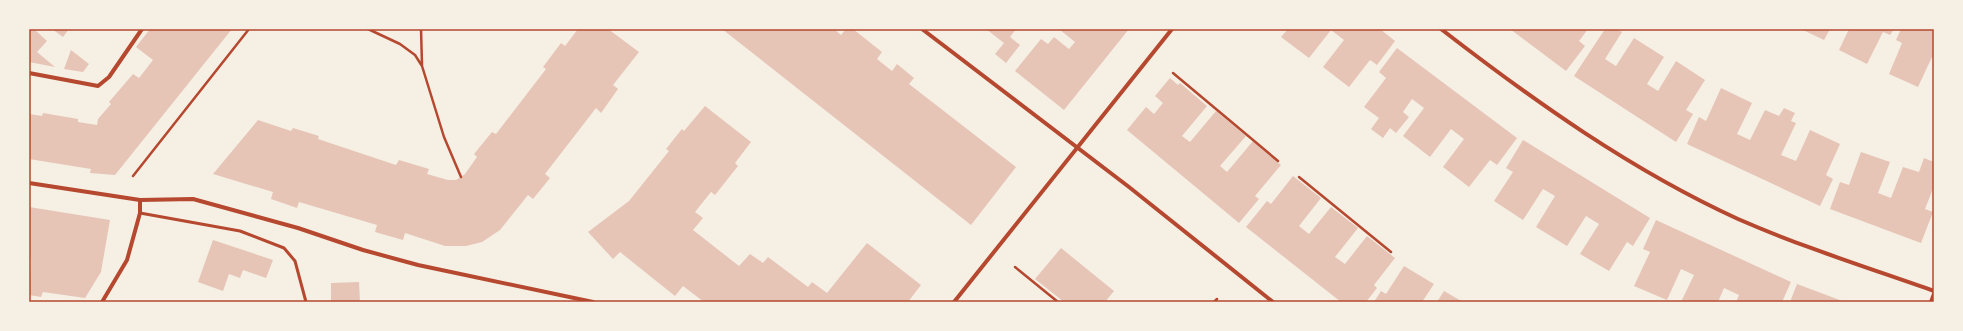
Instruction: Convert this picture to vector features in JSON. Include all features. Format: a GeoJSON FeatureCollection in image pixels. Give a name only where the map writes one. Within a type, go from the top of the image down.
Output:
{"type":"FeatureCollection","features":[{"type":"Feature","properties":{"kind":"street"},"geometry":{"type":"LineString","coordinates":[[29,74],[98,86],[109,77],[142,29]]}},
{"type":"Feature","properties":{"kind":"street"},"geometry":{"type":"LineString","coordinates":[[922,29],[1129,187],[1273,302]]}},
{"type":"Feature","properties":{"kind":"street"},"geometry":{"type":"LineString","coordinates":[[954,302],[1172,29]]}},
{"type":"Feature","properties":{"kind":"street"},"geometry":{"type":"LineString","coordinates":[[1441,29],[1556,115],[1681,190],[1738,218],[1790,240],[1934,290]]}},
{"type":"Feature","properties":{"kind":"street"},"geometry":{"type":"LineString","coordinates":[[29,183],[140,200],[193,199],[298,228],[363,250],[418,265],[593,302]]}},
{"type":"Feature","properties":{"kind":"street"},"geometry":{"type":"LineString","coordinates":[[102,302],[127,260],[140,213],[140,200]]}},
{"type":"Feature","properties":{"kind":"street"},"geometry":{"type":"LineString","coordinates":[[1931,302],[1934,294]]}},
{"type":"Feature","properties":{"kind":"lane"},"geometry":{"type":"LineString","coordinates":[[140,213],[240,231],[284,248],[295,261],[306,302]]}},
{"type":"Feature","properties":{"kind":"path"},"geometry":{"type":"LineString","coordinates":[[133,176],[249,29]]}},
{"type":"Feature","properties":{"kind":"path"},"geometry":{"type":"LineString","coordinates":[[368,29],[400,44],[414,55],[422,66]]}},
{"type":"Feature","properties":{"kind":"path"},"geometry":{"type":"LineString","coordinates":[[425,29],[421,30],[422,66],[444,137],[461,177]]}},
{"type":"Feature","properties":{"kind":"path"},"geometry":{"type":"LineString","coordinates":[[1173,73],[1278,161]]}},
{"type":"Feature","properties":{"kind":"path"},"geometry":{"type":"LineString","coordinates":[[1299,176],[1391,252]]}},
{"type":"Feature","properties":{"kind":"path"},"geometry":{"type":"LineString","coordinates":[[1015,267],[1058,302]]}},
{"type":"Feature","properties":{"kind":"path"},"geometry":{"type":"LineString","coordinates":[[1214,302],[1217,299]]}},
{"type":"Feature","properties":{"kind":"building"},"geometry":{"type":"Polygon","coordinates":[[[29,29],[34,29],[47,41],[37,52],[55,67],[29,62],[29,29]]]}},
{"type":"Feature","properties":{"kind":"building"},"geometry":{"type":"Polygon","coordinates":[[[52,29],[69,29],[63,37],[52,29]]]}},
{"type":"Feature","properties":{"kind":"building"},"geometry":{"type":"Polygon","coordinates":[[[150,29],[232,29],[115,175],[90,173],[91,169],[29,159],[29,114],[42,116],[43,113],[78,119],[78,122],[97,125],[98,119],[111,104],[109,102],[133,74],[139,78],[153,60],[136,47],[150,29]]]}},
{"type":"Feature","properties":{"kind":"building"},"geometry":{"type":"Polygon","coordinates":[[[578,29],[608,29],[639,52],[613,85],[618,89],[601,113],[596,108],[545,174],[550,178],[533,199],[528,195],[500,230],[482,242],[466,246],[445,246],[405,233],[403,240],[375,232],[377,225],[299,202],[297,208],[271,199],[273,192],[213,174],[258,120],[291,131],[293,128],[319,136],[318,139],[396,165],[399,160],[429,169],[427,174],[448,180],[456,180],[465,174],[477,157],[474,154],[492,132],[496,134],[546,69],[543,67],[561,43],[565,46],[578,29]]]}},
{"type":"Feature","properties":{"kind":"building"},"geometry":{"type":"Polygon","coordinates":[[[722,29],[834,29],[841,35],[846,29],[853,29],[882,52],[877,59],[892,71],[897,64],[914,78],[909,84],[1016,167],[971,225],[722,29]]]}},
{"type":"Feature","properties":{"kind":"building"},"geometry":{"type":"Polygon","coordinates":[[[986,29],[1016,29],[1010,37],[1020,45],[1006,63],[995,54],[1004,43],[986,29]]]}},
{"type":"Feature","properties":{"kind":"building"},"geometry":{"type":"Polygon","coordinates":[[[1059,29],[1129,29],[1064,110],[1015,71],[1041,39],[1048,44],[1054,37],[1069,49],[1075,42],[1059,29]]]}},
{"type":"Feature","properties":{"kind":"building"},"geometry":{"type":"Polygon","coordinates":[[[1288,29],[1380,29],[1395,41],[1377,65],[1370,60],[1349,87],[1323,67],[1344,40],[1331,30],[1309,58],[1281,37],[1288,29]]]}},
{"type":"Feature","properties":{"kind":"building"},"geometry":{"type":"Polygon","coordinates":[[[1510,29],[1588,29],[1579,41],[1585,46],[1566,71],[1510,29]]]}},
{"type":"Feature","properties":{"kind":"building"},"geometry":{"type":"Polygon","coordinates":[[[1605,29],[1616,29],[1622,32],[1605,59],[1616,66],[1634,38],[1664,57],[1647,84],[1658,91],[1676,61],[1705,80],[1686,110],[1693,114],[1676,142],[1574,76],[1605,29]]]}},
{"type":"Feature","properties":{"kind":"building"},"geometry":{"type":"Polygon","coordinates":[[[1801,29],[1830,29],[1824,40],[1801,29]]]}},
{"type":"Feature","properties":{"kind":"building"},"geometry":{"type":"Polygon","coordinates":[[[1849,29],[1894,29],[1890,35],[1883,32],[1867,64],[1839,50],[1849,29]]]}},
{"type":"Feature","properties":{"kind":"building"},"geometry":{"type":"Polygon","coordinates":[[[1901,29],[1934,29],[1934,58],[1932,57],[1918,87],[1889,74],[1902,43],[1896,40],[1901,29]]]}},
{"type":"Feature","properties":{"kind":"building"},"geometry":{"type":"Polygon","coordinates":[[[1397,48],[1517,138],[1497,165],[1490,160],[1469,187],[1443,167],[1464,139],[1451,129],[1430,157],[1403,136],[1424,108],[1412,99],[1403,112],[1409,117],[1396,133],[1390,128],[1383,138],[1371,129],[1379,118],[1364,107],[1386,78],[1379,72],[1397,48]]]}},
{"type":"Feature","properties":{"kind":"building"},"geometry":{"type":"Polygon","coordinates":[[[71,50],[89,64],[83,72],[64,69],[71,50]]]}},
{"type":"Feature","properties":{"kind":"building"},"geometry":{"type":"Polygon","coordinates":[[[1170,78],[1178,85],[1180,83],[1207,106],[1182,136],[1190,142],[1216,111],[1246,136],[1220,166],[1227,172],[1253,141],[1281,165],[1255,196],[1259,199],[1239,223],[1127,130],[1146,107],[1154,114],[1163,103],[1155,96],[1170,78]]]}},
{"type":"Feature","properties":{"kind":"building"},"geometry":{"type":"Polygon","coordinates":[[[1721,88],[1752,103],[1737,134],[1750,140],[1765,110],[1779,116],[1784,108],[1795,113],[1791,121],[1796,123],[1781,155],[1796,161],[1810,130],[1840,144],[1826,175],[1833,179],[1820,206],[1687,144],[1699,117],[1706,121],[1721,88]]]}},
{"type":"Feature","properties":{"kind":"building"},"geometry":{"type":"Polygon","coordinates":[[[705,106],[751,142],[735,163],[738,166],[715,195],[711,192],[695,212],[703,218],[693,230],[739,266],[750,254],[763,263],[768,257],[808,287],[812,282],[827,293],[867,243],[921,285],[908,302],[704,302],[683,286],[675,296],[620,252],[613,259],[588,232],[629,201],[669,151],[666,149],[682,129],[684,131],[705,106]]]}},
{"type":"Feature","properties":{"kind":"building"},"geometry":{"type":"Polygon","coordinates":[[[1523,140],[1650,218],[1633,246],[1627,242],[1609,271],[1580,254],[1599,224],[1586,216],[1567,246],[1536,227],[1555,196],[1543,189],[1523,220],[1494,201],[1513,172],[1506,168],[1523,140]]]}},
{"type":"Feature","properties":{"kind":"building"},"geometry":{"type":"Polygon","coordinates":[[[1861,152],[1890,162],[1878,193],[1891,198],[1903,167],[1919,172],[1924,158],[1934,162],[1934,186],[1925,209],[1933,212],[1921,243],[1830,209],[1840,182],[1849,185],[1861,152]]]}},
{"type":"Feature","properties":{"kind":"building"},"geometry":{"type":"Polygon","coordinates":[[[1293,176],[1321,198],[1299,226],[1309,234],[1331,207],[1358,228],[1335,257],[1345,264],[1367,236],[1395,258],[1374,285],[1377,288],[1366,302],[1341,302],[1246,227],[1267,201],[1271,204],[1293,176]]]}},
{"type":"Feature","properties":{"kind":"building"},"geometry":{"type":"Polygon","coordinates":[[[29,207],[110,220],[101,272],[85,298],[43,292],[41,297],[29,295],[31,260],[29,260],[29,207]]]}},
{"type":"Feature","properties":{"kind":"building"},"geometry":{"type":"Polygon","coordinates":[[[1656,220],[1791,282],[1782,302],[1736,302],[1739,295],[1724,288],[1718,302],[1681,302],[1694,275],[1681,269],[1667,300],[1634,286],[1650,252],[1643,249],[1656,220]]]}},
{"type":"Feature","properties":{"kind":"building"},"geometry":{"type":"Polygon","coordinates":[[[213,240],[273,260],[266,278],[243,270],[240,278],[229,274],[223,291],[198,282],[213,240]]]}},
{"type":"Feature","properties":{"kind":"building"},"geometry":{"type":"Polygon","coordinates":[[[1061,248],[1114,291],[1105,302],[1064,302],[1035,279],[1061,248]]]}},
{"type":"Feature","properties":{"kind":"building"},"geometry":{"type":"Polygon","coordinates":[[[1404,266],[1434,284],[1422,302],[1374,302],[1381,291],[1386,294],[1404,266]]]}},
{"type":"Feature","properties":{"kind":"building"},"geometry":{"type":"Polygon","coordinates":[[[359,282],[360,302],[331,302],[331,283],[359,282]]]}},
{"type":"Feature","properties":{"kind":"building"},"geometry":{"type":"Polygon","coordinates":[[[1797,284],[1845,302],[1790,302],[1797,284]]]}},
{"type":"Feature","properties":{"kind":"building"},"geometry":{"type":"Polygon","coordinates":[[[1444,291],[1463,302],[1437,302],[1444,291]]]}}]}
